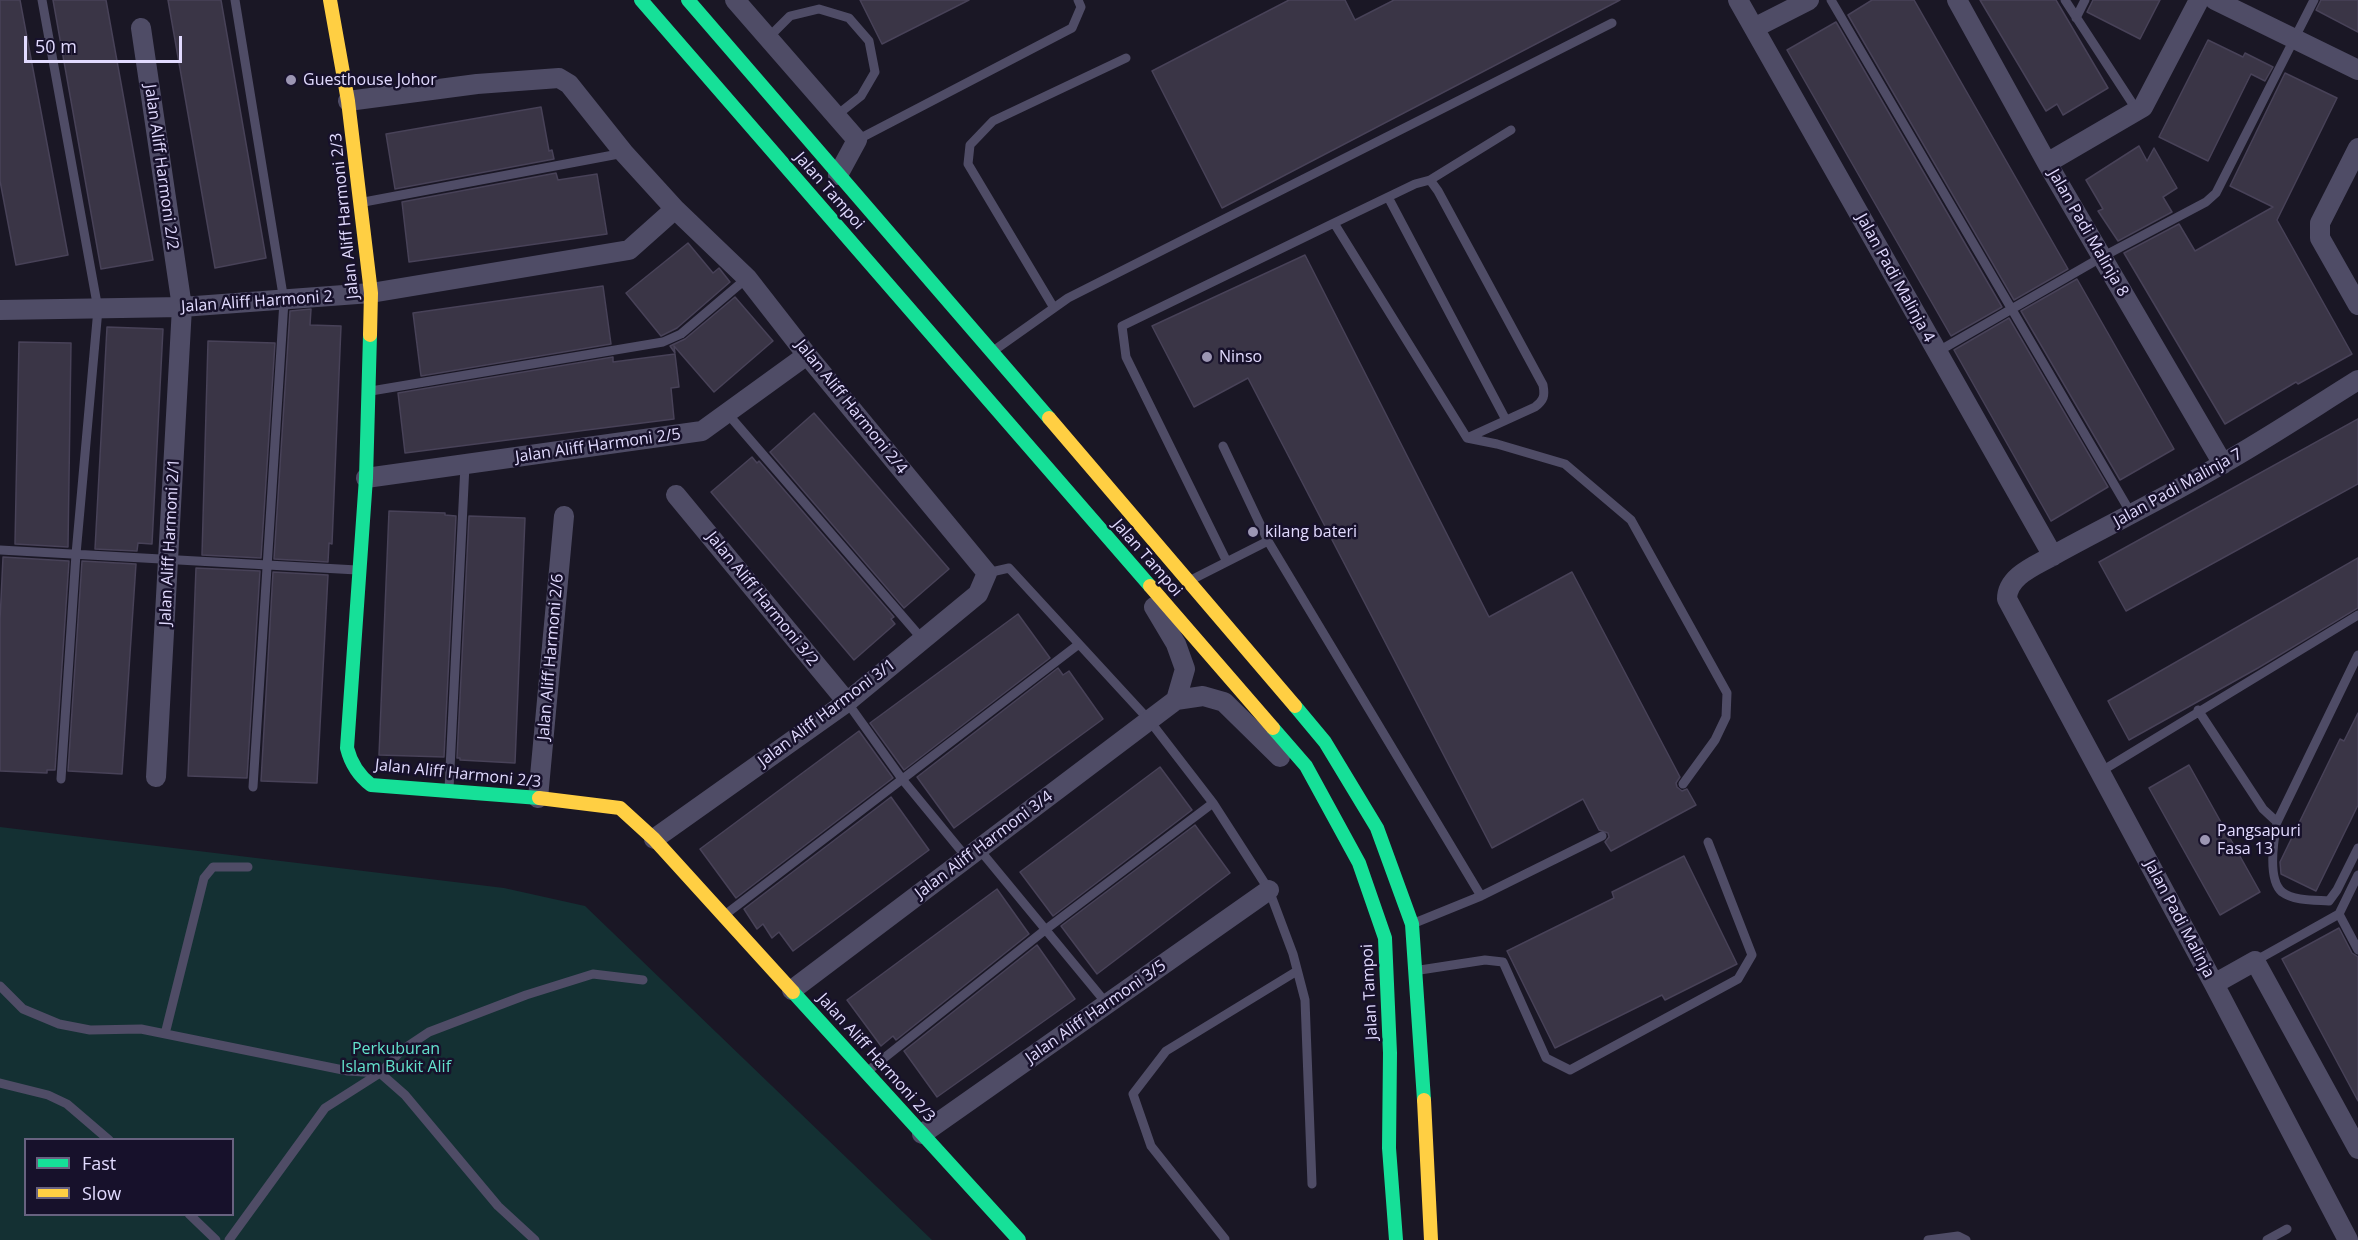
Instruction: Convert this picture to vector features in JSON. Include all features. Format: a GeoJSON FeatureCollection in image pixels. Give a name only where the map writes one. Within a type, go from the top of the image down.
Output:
{"type":"FeatureCollection","features":[{"type":"Feature","properties":{"kind":"main road","name":"Jalan Aliff Harmoni 2/3"},"geometry":{"type":"LineString","coordinates":[[330,0],[348,101],[371,293],[366,478],[347,748],[350,760],[362,779],[371,785],[538,798],[620,808],[654,839],[1019,1240]]}},
{"type":"Feature","properties":{"kind":"main road","name":"Jalan Tampoi"},"geometry":{"type":"LineString","coordinates":[[641,0],[1306,766],[1359,863],[1385,938],[1390,1053],[1389,1148],[1395,1240]]}},
{"type":"Feature","properties":{"kind":"main road","name":"Jalan Tampoi"},"geometry":{"type":"LineString","coordinates":[[688,0],[1325,742],[1377,828],[1412,924],[1422,1048],[1431,1240]]}},
{"type":"Feature","properties":{"kind":"street"},"geometry":{"type":"LineString","coordinates":[[735,0],[857,140],[838,175]]}},
{"type":"Feature","properties":{"kind":"street","name":"Jalan Padi Malinja 4"},"geometry":{"type":"LineString","coordinates":[[1738,0],[2053,556]]}},
{"type":"Feature","properties":{"kind":"street"},"geometry":{"type":"LineString","coordinates":[[1754,28],[1809,0]]}},
{"type":"Feature","properties":{"kind":"street","name":"Jalan Padi Malinja 8"},"geometry":{"type":"LineString","coordinates":[[1956,0],[2047,163],[2223,464]]}},
{"type":"Feature","properties":{"kind":"street"},"geometry":{"type":"LineString","coordinates":[[2047,163],[2143,107],[2199,0]]}},
{"type":"Feature","properties":{"kind":"street"},"geometry":{"type":"LineString","coordinates":[[2215,0],[2358,70]]}},
{"type":"Feature","properties":{"kind":"street","name":"Jalan Aliff Harmoni 2/2"},"geometry":{"type":"LineString","coordinates":[[141,27],[182,307]]}},
{"type":"Feature","properties":{"kind":"street","name":"Jalan Aliff Harmoni 2/4"},"geometry":{"type":"LineString","coordinates":[[348,101],[477,84],[559,78],[569,84],[624,153],[675,209],[747,278],[807,355],[987,573]]}},
{"type":"Feature","properties":{"kind":"street"},"geometry":{"type":"LineString","coordinates":[[2358,148],[2320,223],[2320,238],[2358,305]]}},
{"type":"Feature","properties":{"kind":"street","name":"Jalan Aliff Harmoni 2"},"geometry":{"type":"LineString","coordinates":[[0,309],[182,307],[371,293],[629,250],[675,209]]}},
{"type":"Feature","properties":{"kind":"street","name":"Jalan Aliff Harmoni 2/1"},"geometry":{"type":"LineString","coordinates":[[156,777],[170,559],[182,307]]}},
{"type":"Feature","properties":{"kind":"street","name":"Jalan Aliff Harmoni 2/5"},"geometry":{"type":"LineString","coordinates":[[366,478],[702,431],[807,355]]}},
{"type":"Feature","properties":{"kind":"street","name":"Jalan Padi Malinja 7"},"geometry":{"type":"LineString","coordinates":[[2007,599],[2007,591],[2013,580],[2223,464],[2358,380]]}},
{"type":"Feature","properties":{"kind":"street","name":"Jalan Aliff Harmoni 3/2"},"geometry":{"type":"LineString","coordinates":[[676,495],[847,702]]}},
{"type":"Feature","properties":{"kind":"street","name":"Jalan Aliff Harmoni 2/6"},"geometry":{"type":"LineString","coordinates":[[538,798],[564,516]]}},
{"type":"Feature","properties":{"kind":"street"},"geometry":{"type":"LineString","coordinates":[[1126,558],[1176,644],[1185,669],[1175,701],[1203,696],[1224,702],[1274,750],[1342,831]]}},
{"type":"Feature","properties":{"kind":"street","name":"Jalan Aliff Harmoni 3/1"},"geometry":{"type":"LineString","coordinates":[[654,839],[847,702],[978,594],[987,573]]}},
{"type":"Feature","properties":{"kind":"street","name":"Jalan Padi Malinja"},"geometry":{"type":"LineString","coordinates":[[2007,599],[2214,984],[2348,1240]]}},
{"type":"Feature","properties":{"kind":"street","name":"Jalan Aliff Harmoni 3/4"},"geometry":{"type":"LineString","coordinates":[[792,990],[1175,701]]}},
{"type":"Feature","properties":{"kind":"street","name":"Jalan Aliff Harmoni 3/5"},"geometry":{"type":"LineString","coordinates":[[922,1134],[1269,890]]}},
{"type":"Feature","properties":{"kind":"street"},"geometry":{"type":"LineString","coordinates":[[2214,984],[2255,961],[2358,1149]]}},
{"type":"Feature","properties":{"kind":"lane"},"geometry":{"type":"LineString","coordinates":[[42,0],[98,309],[76,554],[61,779]]}},
{"type":"Feature","properties":{"kind":"lane"},"geometry":{"type":"LineString","coordinates":[[235,0],[284,301],[253,787]]}},
{"type":"Feature","properties":{"kind":"lane"},"geometry":{"type":"LineString","coordinates":[[819,9],[825,0]]}},
{"type":"Feature","properties":{"kind":"lane"},"geometry":{"type":"LineString","coordinates":[[857,140],[1072,28],[1081,7],[1078,0]]}},
{"type":"Feature","properties":{"kind":"lane"},"geometry":{"type":"LineString","coordinates":[[1831,0],[2132,515]]}},
{"type":"Feature","properties":{"kind":"lane"},"geometry":{"type":"LineString","coordinates":[[2065,0],[2138,112]]}},
{"type":"Feature","properties":{"kind":"lane"},"geometry":{"type":"LineString","coordinates":[[2076,18],[2085,0]]}},
{"type":"Feature","properties":{"kind":"lane"},"geometry":{"type":"LineString","coordinates":[[1937,352],[2102,256],[2206,202],[2216,193],[2314,0]]}},
{"type":"Feature","properties":{"kind":"lane"},"geometry":{"type":"LineString","coordinates":[[769,37],[790,16],[819,9],[849,18],[869,41],[875,72],[861,96],[837,115]]}},
{"type":"Feature","properties":{"kind":"lane"},"geometry":{"type":"LineString","coordinates":[[992,352],[1068,298],[1612,23]]}},
{"type":"Feature","properties":{"kind":"lane"},"geometry":{"type":"LineString","coordinates":[[1054,308],[968,164],[970,145],[993,121],[1125,58]]}},
{"type":"Feature","properties":{"kind":"lane"},"geometry":{"type":"LineString","coordinates":[[1226,560],[1126,357],[1122,326],[1388,197],[1430,180],[1511,130]]}},
{"type":"Feature","properties":{"kind":"lane"},"geometry":{"type":"LineString","coordinates":[[361,203],[624,153]]}},
{"type":"Feature","properties":{"kind":"lane"},"geometry":{"type":"LineString","coordinates":[[1430,180],[1543,385],[1545,394],[1542,402],[1535,407],[1467,438]]}},
{"type":"Feature","properties":{"kind":"lane"},"geometry":{"type":"LineString","coordinates":[[1388,197],[1506,420]]}},
{"type":"Feature","properties":{"kind":"lane"},"geometry":{"type":"LineString","coordinates":[[1334,223],[1467,438],[1497,444],[1565,464],[1631,520],[1727,693],[1726,717],[1715,740],[1683,784]]}},
{"type":"Feature","properties":{"kind":"lane"},"geometry":{"type":"LineString","coordinates":[[369,391],[663,342],[681,334],[747,278]]}},
{"type":"Feature","properties":{"kind":"lane"},"geometry":{"type":"LineString","coordinates":[[727,413],[923,640]]}},
{"type":"Feature","properties":{"kind":"lane"},"geometry":{"type":"LineString","coordinates":[[1223,446],[1268,541],[1481,896]]}},
{"type":"Feature","properties":{"kind":"lane"},"geometry":{"type":"LineString","coordinates":[[449,791],[465,465]]}},
{"type":"Feature","properties":{"kind":"lane"},"geometry":{"type":"LineString","coordinates":[[1189,581],[1226,560],[1256,549],[1268,541]]}},
{"type":"Feature","properties":{"kind":"lane"},"geometry":{"type":"LineString","coordinates":[[0,550],[360,570]]}},
{"type":"Feature","properties":{"kind":"lane"},"geometry":{"type":"LineString","coordinates":[[987,573],[1009,568],[1150,720],[1213,803],[1269,890],[1305,1000],[1311,1184]]}},
{"type":"Feature","properties":{"kind":"lane"},"geometry":{"type":"LineString","coordinates":[[2100,772],[2198,710],[2358,615]]}},
{"type":"Feature","properties":{"kind":"lane"},"geometry":{"type":"LineString","coordinates":[[724,916],[1079,644]]}},
{"type":"Feature","properties":{"kind":"lane"},"geometry":{"type":"LineString","coordinates":[[2358,655],[2277,822],[2273,850],[2276,882],[2282,891],[2305,900],[2329,901],[2358,848]]}},
{"type":"Feature","properties":{"kind":"lane"},"geometry":{"type":"LineString","coordinates":[[847,702],[902,779],[1045,930],[1107,1004]]}},
{"type":"Feature","properties":{"kind":"lane"},"geometry":{"type":"LineString","coordinates":[[2198,710],[2263,810],[2277,822]]}},
{"type":"Feature","properties":{"kind":"lane"},"geometry":{"type":"LineString","coordinates":[[866,1072],[1045,930],[1213,803]]}},
{"type":"Feature","properties":{"kind":"lane"},"geometry":{"type":"LineString","coordinates":[[1412,924],[1481,896],[1602,836]]}},
{"type":"Feature","properties":{"kind":"lane"},"geometry":{"type":"LineString","coordinates":[[1414,971],[1485,960],[1503,962],[1546,1058],[1570,1070],[1738,979],[1752,955],[1708,842]]}},
{"type":"Feature","properties":{"kind":"lane"},"geometry":{"type":"LineString","coordinates":[[165,1034],[204,878],[213,867],[248,867]]}},
{"type":"Feature","properties":{"kind":"lane"},"geometry":{"type":"LineString","coordinates":[[2255,961],[2338,914],[2358,875]]}},
{"type":"Feature","properties":{"kind":"lane"},"geometry":{"type":"LineString","coordinates":[[2338,914],[2358,950]]}},
{"type":"Feature","properties":{"kind":"lane"},"geometry":{"type":"LineString","coordinates":[[1225,1239],[1151,1146],[1133,1094],[1166,1051],[1297,971]]}},
{"type":"Feature","properties":{"kind":"lane"},"geometry":{"type":"LineString","coordinates":[[228,1240],[325,1108],[380,1073],[402,1050],[429,1032],[526,995],[593,974],[643,980]]}},
{"type":"Feature","properties":{"kind":"lane"},"geometry":{"type":"LineString","coordinates":[[0,986],[23,1009],[59,1024],[90,1030],[141,1029],[348,1071],[380,1073],[405,1095],[498,1206],[535,1240]]}},
{"type":"Feature","properties":{"kind":"lane"},"geometry":{"type":"LineString","coordinates":[[0,1083],[48,1095],[68,1104],[107,1138]]}},
{"type":"Feature","properties":{"kind":"lane"},"geometry":{"type":"LineString","coordinates":[[190,1216],[216,1240]]}},
{"type":"Feature","properties":{"kind":"lane"},"geometry":{"type":"LineString","coordinates":[[2267,1240],[2287,1229]]}},
{"type":"Feature","properties":{"kind":"lane"},"geometry":{"type":"LineString","coordinates":[[1928,1240],[1958,1236],[1966,1240]]}},
{"type":"Feature","properties":{"kind":"green space","name":"Perkuburan Islam Bukit Alif"},"geometry":{"type":"Polygon","coordinates":[[[0,827],[504,888],[585,906],[932,1240],[0,1240],[0,827]]]}},
{"type":"Feature","properties":{"kind":"building"},"geometry":{"type":"Polygon","coordinates":[[[0,0],[20,0],[68,255],[16,265],[0,181],[0,0]]]}},
{"type":"Feature","properties":{"kind":"building"},"geometry":{"type":"Polygon","coordinates":[[[53,0],[106,0],[153,260],[101,269],[53,0]]]}},
{"type":"Feature","properties":{"kind":"building"},"geometry":{"type":"Polygon","coordinates":[[[168,0],[221,0],[266,258],[215,268],[168,0]]]}},
{"type":"Feature","properties":{"kind":"building"},"geometry":{"type":"Polygon","coordinates":[[[860,0],[969,0],[882,44],[860,0]]]}},
{"type":"Feature","properties":{"kind":"building"},"geometry":{"type":"Polygon","coordinates":[[[1289,0],[1345,0],[1355,20],[1394,0],[1620,0],[1222,208],[1152,71],[1289,0]]]}},
{"type":"Feature","properties":{"kind":"building"},"geometry":{"type":"Polygon","coordinates":[[[1872,0],[1914,0],[2068,269],[2014,300],[1848,15],[1872,0]]]}},
{"type":"Feature","properties":{"kind":"building"},"geometry":{"type":"Polygon","coordinates":[[[1980,0],[2056,0],[2108,88],[2063,115],[2057,104],[2046,111],[1980,0]]]}},
{"type":"Feature","properties":{"kind":"building"},"geometry":{"type":"Polygon","coordinates":[[[2093,0],[2160,0],[2140,39],[2087,12],[2093,0]]]}},
{"type":"Feature","properties":{"kind":"building"},"geometry":{"type":"Polygon","coordinates":[[[2321,0],[2358,0],[2358,32],[2316,10],[2321,0]]]}},
{"type":"Feature","properties":{"kind":"building"},"geometry":{"type":"Polygon","coordinates":[[[1836,22],[2002,307],[1951,336],[1787,50],[1836,22]]]}},
{"type":"Feature","properties":{"kind":"building"},"geometry":{"type":"Polygon","coordinates":[[[2208,40],[2243,57],[2245,53],[2273,67],[2265,81],[2251,74],[2208,161],[2159,137],[2208,40]]]}},
{"type":"Feature","properties":{"kind":"building"},"geometry":{"type":"Polygon","coordinates":[[[2285,73],[2337,98],[2277,220],[2352,354],[2298,384],[2296,382],[2225,424],[2124,253],[2179,224],[2195,251],[2273,207],[2230,186],[2285,73]]]}},
{"type":"Feature","properties":{"kind":"building"},"geometry":{"type":"Polygon","coordinates":[[[541,107],[549,151],[552,150],[554,159],[395,189],[386,134],[541,107]]]}},
{"type":"Feature","properties":{"kind":"building"},"geometry":{"type":"Polygon","coordinates":[[[2139,146],[2147,161],[2154,148],[2177,188],[2163,197],[2172,212],[2118,241],[2098,211],[2103,209],[2086,180],[2139,146]]]}},
{"type":"Feature","properties":{"kind":"building"},"geometry":{"type":"Polygon","coordinates":[[[556,173],[558,180],[597,174],[607,234],[409,262],[402,202],[556,173]]]}},
{"type":"Feature","properties":{"kind":"building"},"geometry":{"type":"Polygon","coordinates":[[[688,243],[713,273],[719,268],[730,282],[677,328],[661,336],[626,293],[688,243]]]}},
{"type":"Feature","properties":{"kind":"building"},"geometry":{"type":"Polygon","coordinates":[[[1305,255],[1489,617],[1572,572],[1680,777],[1676,783],[1677,787],[1682,791],[1687,789],[1696,805],[1611,851],[1605,842],[1609,837],[1608,833],[1599,830],[1583,799],[1492,848],[1248,378],[1194,407],[1152,326],[1305,255]]]}},
{"type":"Feature","properties":{"kind":"building"},"geometry":{"type":"Polygon","coordinates":[[[2077,279],[2174,449],[2120,480],[2021,311],[2077,279]]]}},
{"type":"Feature","properties":{"kind":"building"},"geometry":{"type":"Polygon","coordinates":[[[603,286],[611,344],[421,376],[413,313],[603,286]]]}},
{"type":"Feature","properties":{"kind":"building"},"geometry":{"type":"Polygon","coordinates":[[[735,297],[773,341],[714,392],[674,346],[675,353],[670,346],[685,339],[735,297]]]}},
{"type":"Feature","properties":{"kind":"building"},"geometry":{"type":"Polygon","coordinates":[[[311,309],[310,325],[341,326],[332,544],[329,543],[328,562],[274,559],[290,311],[311,309]]]}},
{"type":"Feature","properties":{"kind":"building"},"geometry":{"type":"Polygon","coordinates":[[[2009,318],[2108,487],[2051,521],[1954,350],[2009,318]]]}},
{"type":"Feature","properties":{"kind":"building"},"geometry":{"type":"Polygon","coordinates":[[[107,327],[163,329],[152,544],[138,543],[137,551],[95,549],[107,327]]]}},
{"type":"Feature","properties":{"kind":"building"},"geometry":{"type":"Polygon","coordinates":[[[208,341],[275,343],[261,558],[202,555],[208,341]]]}},
{"type":"Feature","properties":{"kind":"building"},"geometry":{"type":"Polygon","coordinates":[[[19,342],[71,343],[68,547],[15,544],[19,342]]]}},
{"type":"Feature","properties":{"kind":"building"},"geometry":{"type":"Polygon","coordinates":[[[675,354],[679,387],[671,388],[674,419],[405,453],[398,393],[613,357],[613,362],[675,354]]]}},
{"type":"Feature","properties":{"kind":"building"},"geometry":{"type":"Polygon","coordinates":[[[814,413],[949,569],[904,608],[770,452],[814,413]]]}},
{"type":"Feature","properties":{"kind":"building"},"geometry":{"type":"Polygon","coordinates":[[[2358,419],[2358,484],[2126,611],[2099,562],[2358,419]]]}},
{"type":"Feature","properties":{"kind":"building"},"geometry":{"type":"Polygon","coordinates":[[[752,457],[757,463],[759,461],[894,617],[891,619],[895,624],[854,660],[711,492],[752,457]]]}},
{"type":"Feature","properties":{"kind":"building"},"geometry":{"type":"Polygon","coordinates":[[[389,511],[445,513],[445,515],[456,516],[444,757],[379,755],[389,511]]]}},
{"type":"Feature","properties":{"kind":"building"},"geometry":{"type":"Polygon","coordinates":[[[469,516],[525,518],[515,763],[457,758],[469,516]]]}},
{"type":"Feature","properties":{"kind":"building"},"geometry":{"type":"Polygon","coordinates":[[[3,557],[69,561],[55,770],[47,770],[47,773],[0,771],[0,620],[3,557]]]}},
{"type":"Feature","properties":{"kind":"building"},"geometry":{"type":"Polygon","coordinates":[[[2358,558],[2358,608],[2258,668],[2129,740],[2108,701],[2358,558]]]}},
{"type":"Feature","properties":{"kind":"building"},"geometry":{"type":"Polygon","coordinates":[[[82,561],[136,564],[122,774],[68,771],[82,561]]]}},
{"type":"Feature","properties":{"kind":"building"},"geometry":{"type":"Polygon","coordinates":[[[196,568],[260,571],[247,778],[188,776],[196,568]]]}},
{"type":"Feature","properties":{"kind":"building"},"geometry":{"type":"Polygon","coordinates":[[[273,572],[328,575],[317,783],[261,781],[273,572]]]}},
{"type":"Feature","properties":{"kind":"building"},"geometry":{"type":"Polygon","coordinates":[[[1018,614],[1050,658],[904,770],[870,723],[1018,614]]]}},
{"type":"Feature","properties":{"kind":"building"},"geometry":{"type":"Polygon","coordinates":[[[1058,668],[1063,675],[1069,671],[1103,719],[954,828],[917,777],[1058,668]]]}},
{"type":"Feature","properties":{"kind":"building","name":"Pangsapuri Fasa 13"},"geometry":{"type":"Polygon","coordinates":[[[2358,713],[2358,805],[2316,891],[2281,874],[2280,862],[2340,739],[2344,741],[2358,713]]]}},
{"type":"Feature","properties":{"kind":"building"},"geometry":{"type":"Polygon","coordinates":[[[859,731],[893,778],[736,898],[700,849],[859,731]]]}},
{"type":"Feature","properties":{"kind":"building","name":"Pangsapuri Fasa 13"},"geometry":{"type":"Polygon","coordinates":[[[2189,765],[2260,892],[2220,915],[2149,788],[2189,765]]]}},
{"type":"Feature","properties":{"kind":"building"},"geometry":{"type":"Polygon","coordinates":[[[1160,767],[1192,810],[1053,916],[1020,872],[1160,767]]]}},
{"type":"Feature","properties":{"kind":"building"},"geometry":{"type":"Polygon","coordinates":[[[891,797],[929,850],[793,951],[779,932],[772,938],[763,924],[757,929],[744,909],[891,797]]]}},
{"type":"Feature","properties":{"kind":"building"},"geometry":{"type":"Polygon","coordinates":[[[1195,825],[1230,873],[1097,974],[1061,926],[1195,825]]]}},
{"type":"Feature","properties":{"kind":"building"},"geometry":{"type":"Polygon","coordinates":[[[1684,856],[1737,964],[1665,1000],[1662,995],[1555,1048],[1507,951],[1614,898],[1612,892],[1684,856]]]}},
{"type":"Feature","properties":{"kind":"building"},"geometry":{"type":"Polygon","coordinates":[[[997,889],[1029,934],[896,1040],[893,1036],[881,1046],[847,1000],[997,889]]]}},
{"type":"Feature","properties":{"kind":"building"},"geometry":{"type":"Polygon","coordinates":[[[2339,928],[2352,953],[2358,957],[2358,1101],[2282,959],[2339,928]]]}},
{"type":"Feature","properties":{"kind":"building"},"geometry":{"type":"Polygon","coordinates":[[[1037,945],[1075,999],[937,1097],[904,1051],[1037,945]]]}},
{"type":"Feature","properties":{"kind":"traffic: fast"},"geometry":{"type":"LineString","coordinates":[[641,0],[1150,586]]}},
{"type":"Feature","properties":{"kind":"traffic: fast"},"geometry":{"type":"LineString","coordinates":[[688,0],[1049,418]]}},
{"type":"Feature","properties":{"kind":"traffic: fast"},"geometry":{"type":"LineString","coordinates":[[370,335],[366,478],[347,748],[349,754],[359,773],[371,785],[539,798]]}},
{"type":"Feature","properties":{"kind":"traffic: fast"},"geometry":{"type":"LineString","coordinates":[[1295,706],[1325,742],[1377,828],[1412,924],[1424,1100]]}},
{"type":"Feature","properties":{"kind":"traffic: fast"},"geometry":{"type":"LineString","coordinates":[[1273,728],[1306,766],[1359,863],[1385,938],[1390,1053],[1389,1148],[1396,1240]]}},
{"type":"Feature","properties":{"kind":"traffic: fast"},"geometry":{"type":"LineString","coordinates":[[793,992],[1019,1240]]}},
{"type":"Feature","properties":{"kind":"traffic: slow"},"geometry":{"type":"LineString","coordinates":[[330,0],[348,101],[371,293],[370,335]]}},
{"type":"Feature","properties":{"kind":"traffic: slow"},"geometry":{"type":"LineString","coordinates":[[1049,418],[1295,706]]}},
{"type":"Feature","properties":{"kind":"traffic: slow"},"geometry":{"type":"LineString","coordinates":[[1150,586],[1273,728]]}},
{"type":"Feature","properties":{"kind":"traffic: slow"},"geometry":{"type":"LineString","coordinates":[[539,798],[620,808],[654,839],[793,992]]}},
{"type":"Feature","properties":{"kind":"traffic: slow"},"geometry":{"type":"LineString","coordinates":[[1424,1100],[1431,1240]]}},
{"type":"Feature","properties":{"kind":"place","name":"Guesthouse Johor"},"geometry":{"type":"Point","coordinates":[291,80]}},
{"type":"Feature","properties":{"kind":"place","name":"Ninso"},"geometry":{"type":"Point","coordinates":[1207,357]}},
{"type":"Feature","properties":{"kind":"place","name":"kilang bateri"},"geometry":{"type":"Point","coordinates":[1253,532]}},
{"type":"Feature","properties":{"kind":"place","name":"Pangsapuri Fasa 13"},"geometry":{"type":"Point","coordinates":[2205,840]}}]}
